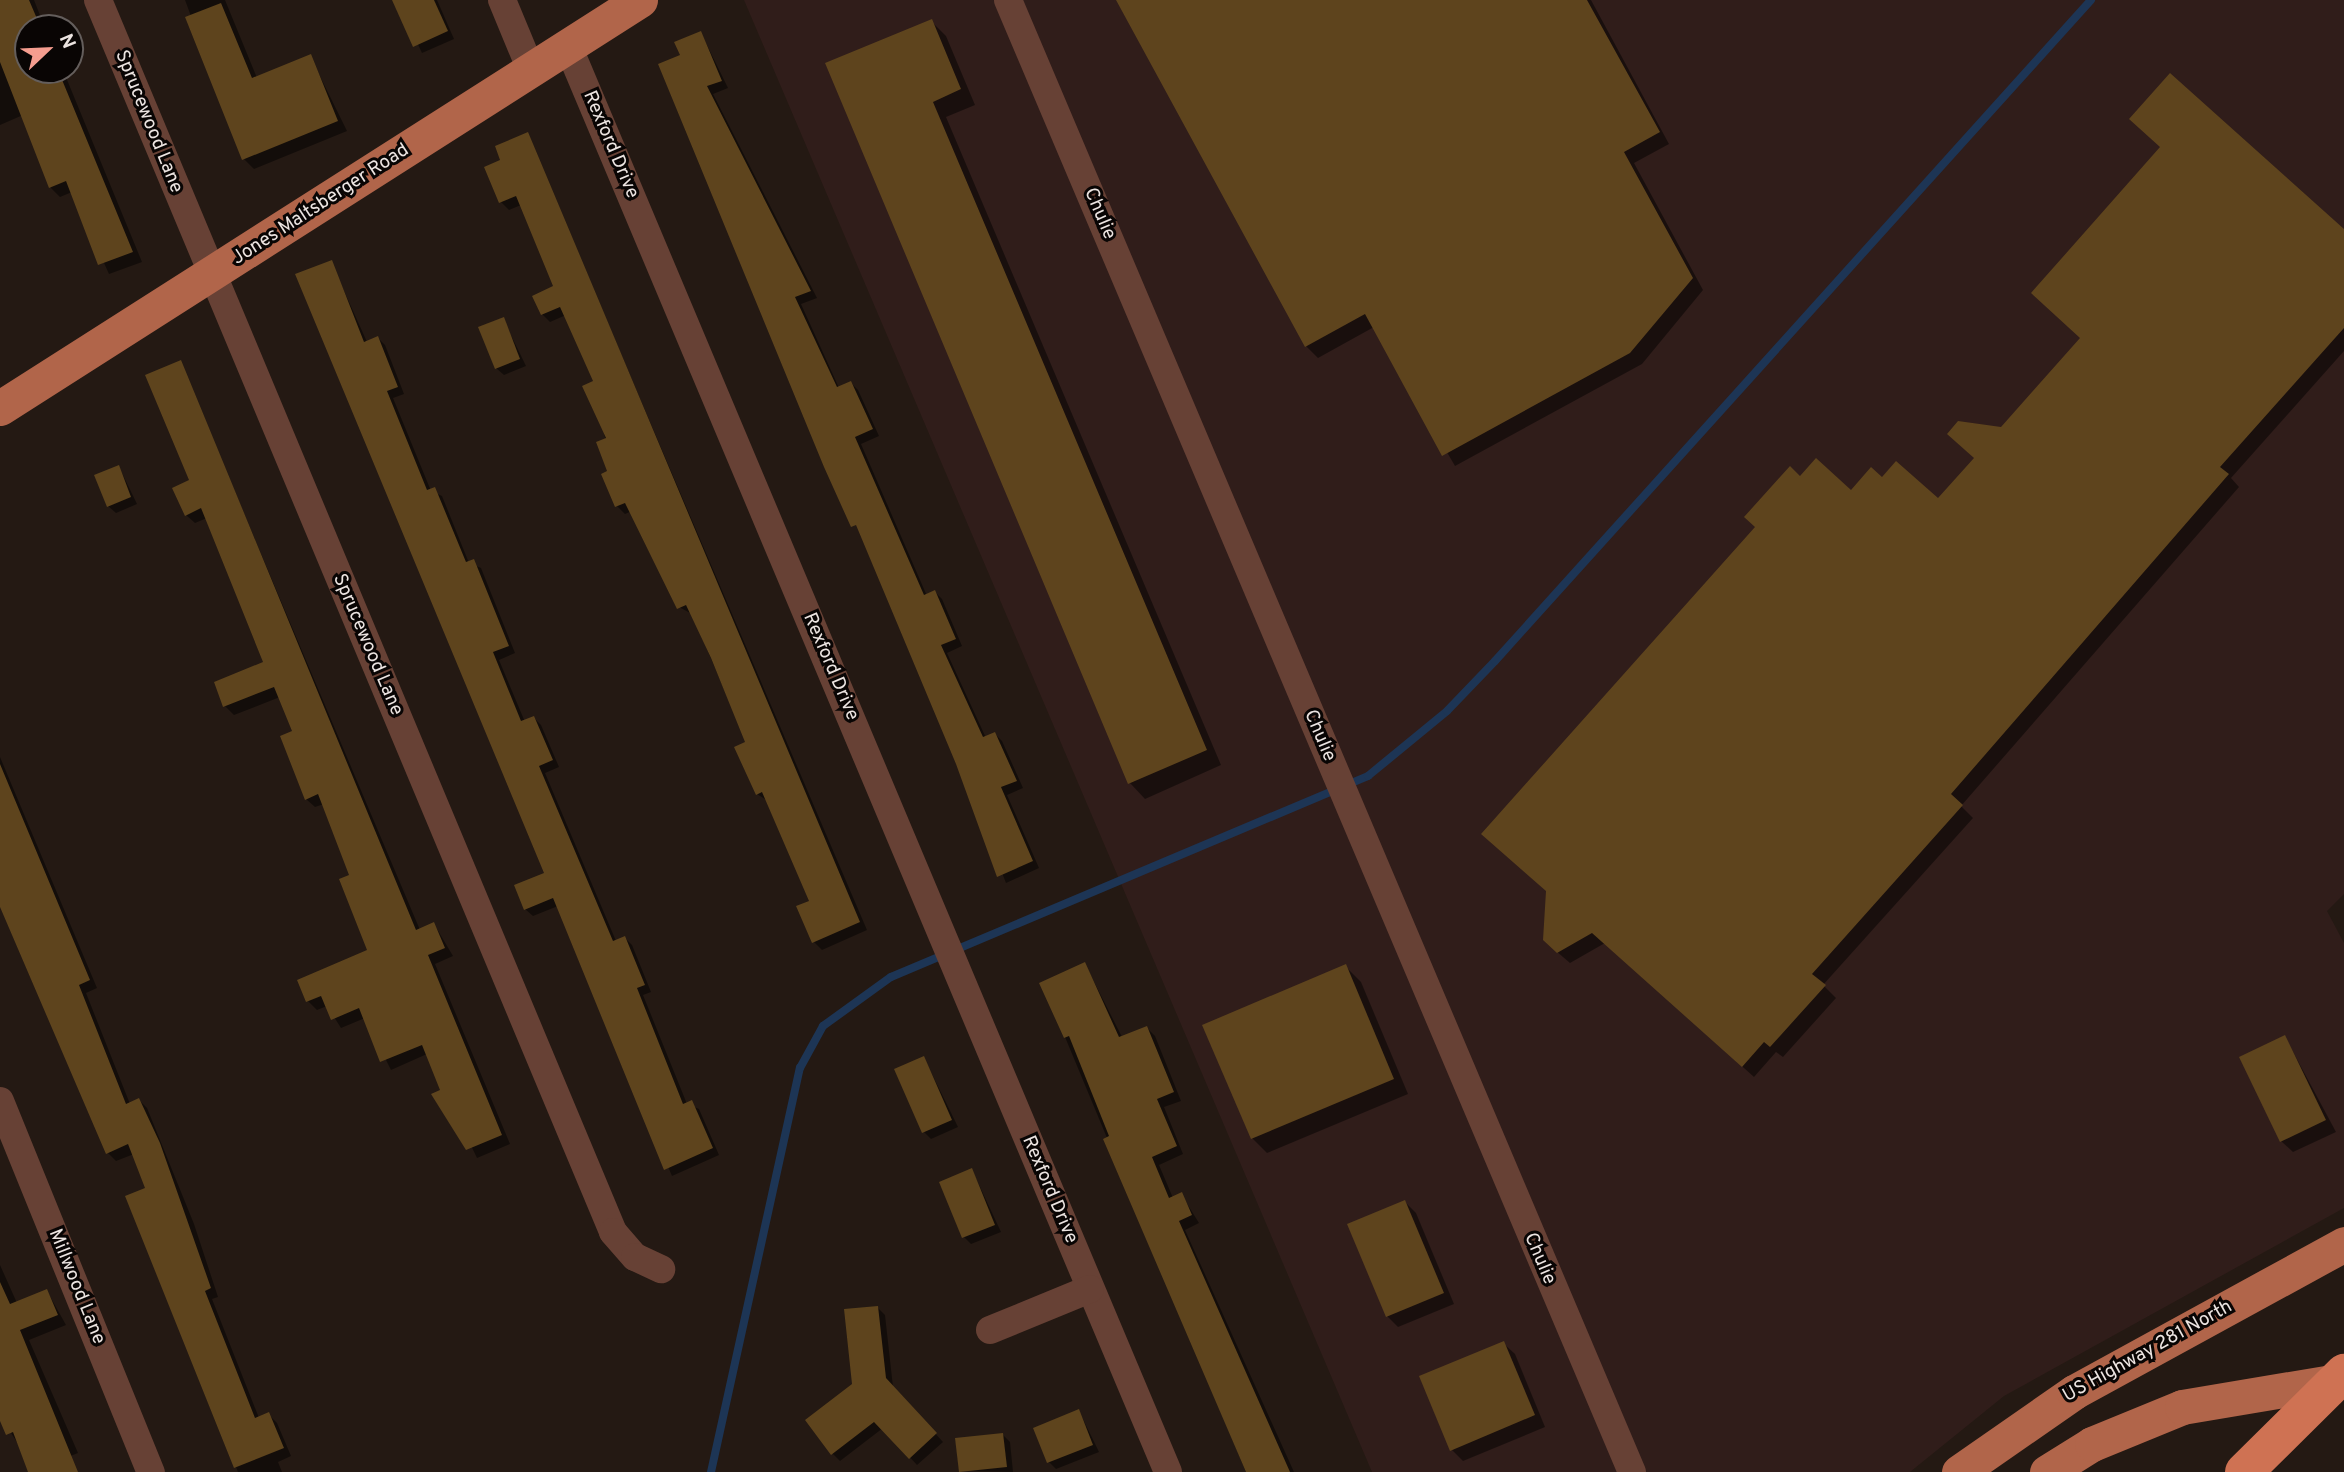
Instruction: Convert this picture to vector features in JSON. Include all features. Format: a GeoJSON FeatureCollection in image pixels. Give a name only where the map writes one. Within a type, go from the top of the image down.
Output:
{"type":"FeatureCollection","features":[{"type":"Feature","properties":{"kind":"highway"},"geometry":{"type":"LineString","coordinates":[[2244,1472],[2344,1373]]}},
{"type":"Feature","properties":{"kind":"main road","name":"Jones Maltsberger Road"},"geometry":{"type":"LineString","coordinates":[[0,408],[640,0]]}},
{"type":"Feature","properties":{"kind":"main road","name":"US Highway 281 North"},"geometry":{"type":"LineString","coordinates":[[1959,1472],[2074,1392],[2344,1244]]}},
{"type":"Feature","properties":{"kind":"main road"},"geometry":{"type":"LineString","coordinates":[[2047,1472],[2092,1444],[2182,1407],[2344,1380]]}},
{"type":"Feature","properties":{"kind":"street","name":"Sprucewood Lane"},"geometry":{"type":"LineString","coordinates":[[98,0],[613,1231],[635,1257],[661,1269]]}},
{"type":"Feature","properties":{"kind":"street"},"geometry":{"type":"LineString","coordinates":[[502,0],[531,71]]}},
{"type":"Feature","properties":{"kind":"street","name":"Chulie"},"geometry":{"type":"LineString","coordinates":[[1008,0],[1627,1470]]}},
{"type":"Feature","properties":{"kind":"street","name":"Rexford Drive"},"geometry":{"type":"LineString","coordinates":[[568,46],[1168,1472]]}},
{"type":"Feature","properties":{"kind":"street","name":"Millwood Lane"},"geometry":{"type":"LineString","coordinates":[[0,1101],[151,1472]]}},
{"type":"Feature","properties":{"kind":"street"},"geometry":{"type":"LineString","coordinates":[[990,1330],[1090,1289]]}},
{"type":"Feature","properties":{"kind":"shaded area"},"geometry":{"type":"Polygon","coordinates":[[[744,0],[2344,0],[2344,894],[2327,911],[2344,943],[2344,1208],[2004,1396],[1910,1472],[1372,1472],[744,0]]]}},
{"type":"Feature","properties":{"kind":"building"},"geometry":{"type":"Polygon","coordinates":[[[0,0],[29,0],[35,14],[14,14],[14,84],[64,84],[133,252],[98,265],[66,181],[49,188],[0,62],[0,0]]]}},
{"type":"Feature","properties":{"kind":"building"},"geometry":{"type":"Polygon","coordinates":[[[392,0],[434,0],[448,31],[413,47],[392,0]]]}},
{"type":"Feature","properties":{"kind":"building"},"geometry":{"type":"Polygon","coordinates":[[[1116,0],[1587,0],[1660,132],[1624,152],[1693,278],[1630,353],[1442,456],[1365,314],[1305,347],[1116,0]]]}},
{"type":"Feature","properties":{"kind":"building"},"geometry":{"type":"Polygon","coordinates":[[[221,3],[252,78],[311,54],[338,121],[242,160],[185,17],[221,3]]]}},
{"type":"Feature","properties":{"kind":"building"},"geometry":{"type":"Polygon","coordinates":[[[932,19],[961,89],[933,102],[1207,750],[1128,784],[825,63],[932,19]]]}},
{"type":"Feature","properties":{"kind":"building"},"geometry":{"type":"Polygon","coordinates":[[[701,31],[722,81],[707,86],[811,291],[795,297],[837,387],[851,381],[873,429],[855,437],[924,595],[935,590],[956,639],[941,645],[983,737],[995,732],[1017,781],[1001,787],[1033,861],[997,877],[956,764],[856,525],[851,527],[824,467],[658,64],[680,55],[674,42],[701,31]]]}},
{"type":"Feature","properties":{"kind":"building"},"geometry":{"type":"Polygon","coordinates":[[[2170,73],[2344,229],[2344,328],[2220,467],[2229,474],[1951,794],[1963,805],[1812,974],[1826,985],[1770,1047],[1764,1042],[1742,1067],[1592,933],[1557,953],[1543,940],[1546,891],[1481,834],[1755,527],[1744,517],[1790,466],[1800,476],[1816,458],[1851,490],[1871,467],[1882,477],[1896,461],[1938,498],[1974,458],[1947,434],[1958,421],[2001,427],[2080,338],[2031,293],[2160,147],[2129,119],[2170,73]]]}},
{"type":"Feature","properties":{"kind":"building"},"geometry":{"type":"Polygon","coordinates":[[[528,132],[860,922],[812,943],[796,906],[809,901],[762,792],[756,795],[734,747],[745,742],[711,658],[686,605],[677,609],[625,503],[615,507],[601,474],[607,471],[596,442],[606,438],[582,386],[593,381],[560,307],[541,315],[532,296],[553,286],[516,196],[499,203],[484,167],[500,160],[495,146],[528,132]]]}},
{"type":"Feature","properties":{"kind":"building"},"geometry":{"type":"Polygon","coordinates":[[[332,260],[364,342],[378,336],[398,387],[387,391],[427,490],[435,487],[466,562],[474,559],[509,646],[493,652],[521,721],[534,716],[553,760],[539,766],[613,941],[625,936],[645,985],[637,988],[683,1104],[692,1100],[713,1148],[664,1170],[553,898],[524,910],[514,885],[544,873],[295,274],[332,260]]]}},
{"type":"Feature","properties":{"kind":"building"},"geometry":{"type":"Polygon","coordinates":[[[504,317],[520,359],[495,369],[478,327],[504,317]]]}},
{"type":"Feature","properties":{"kind":"building"},"geometry":{"type":"Polygon","coordinates":[[[181,360],[416,930],[434,922],[445,948],[428,955],[502,1135],[466,1150],[431,1094],[440,1090],[422,1045],[380,1062],[359,1008],[331,1020],[321,996],[306,1002],[297,980],[367,950],[339,879],[349,875],[318,794],[305,800],[280,736],[292,731],[274,687],[223,707],[214,682],[263,662],[201,508],[185,516],[172,488],[189,480],[145,375],[181,360]]]}},
{"type":"Feature","properties":{"kind":"building"},"geometry":{"type":"Polygon","coordinates":[[[119,465],[131,497],[107,507],[94,475],[119,465]]]}},
{"type":"Feature","properties":{"kind":"building"},"geometry":{"type":"Polygon","coordinates":[[[0,764],[90,980],[79,985],[126,1104],[139,1098],[160,1143],[211,1288],[205,1291],[255,1418],[269,1412],[284,1448],[234,1468],[125,1196],[145,1188],[128,1144],[106,1154],[0,907],[0,764]]]}},
{"type":"Feature","properties":{"kind":"building"},"geometry":{"type":"Polygon","coordinates":[[[1085,962],[1119,1037],[1147,1026],[1174,1092],[1157,1099],[1177,1146],[1152,1157],[1169,1198],[1182,1192],[1192,1215],[1179,1221],[1290,1472],[1246,1472],[1103,1139],[1109,1136],[1069,1036],[1064,1038],[1039,983],[1085,962]]]}},
{"type":"Feature","properties":{"kind":"building"},"geometry":{"type":"Polygon","coordinates":[[[1346,964],[1394,1079],[1251,1139],[1202,1025],[1346,964]]]}},
{"type":"Feature","properties":{"kind":"building"},"geometry":{"type":"Polygon","coordinates":[[[2285,1035],[2326,1120],[2280,1142],[2239,1057],[2285,1035]]]}},
{"type":"Feature","properties":{"kind":"building"},"geometry":{"type":"Polygon","coordinates":[[[924,1056],[952,1120],[922,1133],[894,1069],[924,1056]]]}},
{"type":"Feature","properties":{"kind":"building"},"geometry":{"type":"Polygon","coordinates":[[[972,1168],[995,1225],[962,1238],[939,1182],[972,1168]]]}},
{"type":"Feature","properties":{"kind":"building"},"geometry":{"type":"Polygon","coordinates":[[[1405,1200],[1444,1293],[1386,1317],[1347,1224],[1405,1200]]]}},
{"type":"Feature","properties":{"kind":"building"},"geometry":{"type":"Polygon","coordinates":[[[0,1282],[10,1304],[47,1289],[58,1315],[20,1330],[78,1472],[28,1472],[13,1432],[6,1435],[0,1421],[0,1282]]]}},
{"type":"Feature","properties":{"kind":"building"},"geometry":{"type":"Polygon","coordinates":[[[878,1306],[886,1378],[937,1433],[909,1459],[874,1422],[831,1455],[805,1420],[852,1384],[844,1309],[878,1306]]]}},
{"type":"Feature","properties":{"kind":"building"},"geometry":{"type":"Polygon","coordinates":[[[1504,1341],[1535,1415],[1450,1451],[1419,1376],[1504,1341]]]}},
{"type":"Feature","properties":{"kind":"building"},"geometry":{"type":"Polygon","coordinates":[[[1079,1409],[1093,1445],[1047,1463],[1033,1428],[1079,1409]]]}},
{"type":"Feature","properties":{"kind":"building"},"geometry":{"type":"Polygon","coordinates":[[[1003,1433],[1007,1467],[959,1472],[955,1438],[1003,1433]]]}},
{"type":"Feature","properties":{"kind":"waterway"},"geometry":{"type":"LineString","coordinates":[[711,1472],[800,1068],[823,1026],[891,977],[1368,776],[1447,711],[1495,661],[2091,0]]}}]}
